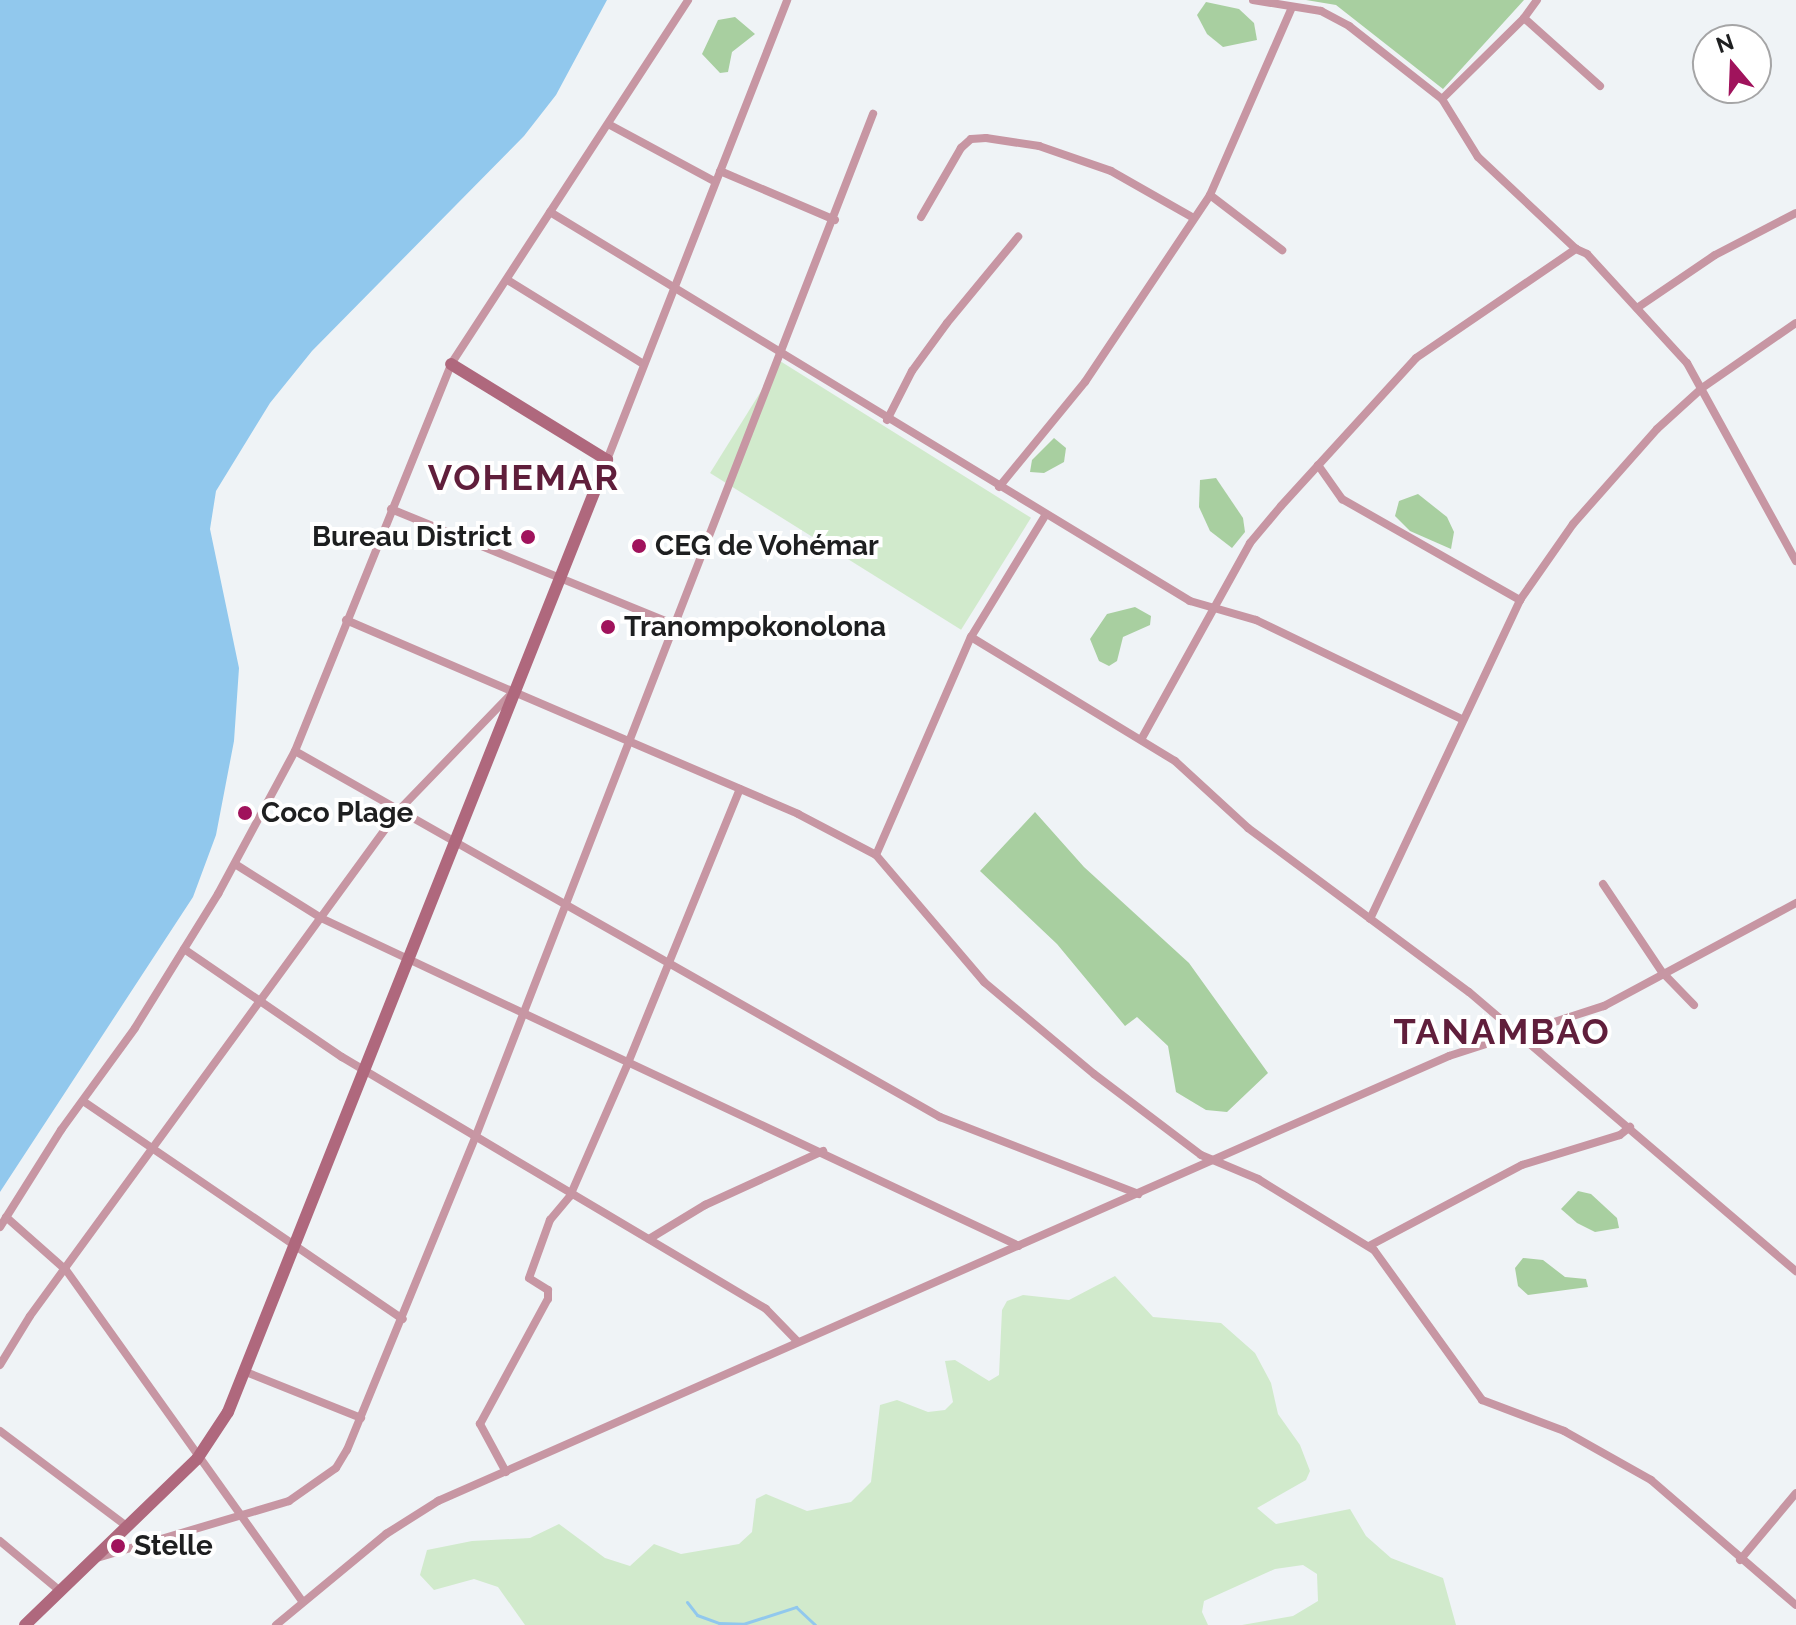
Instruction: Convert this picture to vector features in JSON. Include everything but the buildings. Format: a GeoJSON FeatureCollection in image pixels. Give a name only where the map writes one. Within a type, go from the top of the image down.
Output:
{"type":"FeatureCollection","features":[{"type":"Feature","properties":{"kind":"street"},"geometry":{"type":"LineString","coordinates":[[0,1227],[184,949],[235,864],[295,751],[451,364],[509,281],[550,212],[610,125],[688,0]]}},
{"type":"Feature","properties":{"kind":"street"},"geometry":{"type":"LineString","coordinates":[[25,1625],[96,1558],[125,1525],[197,1459],[246,1372],[787,0]]}},
{"type":"Feature","properties":{"kind":"street"},"geometry":{"type":"LineString","coordinates":[[1253,0],[1321,11],[1349,26],[1442,99],[1478,157],[1576,249],[1587,254],[1662,330],[1702,388],[1796,561]]}},
{"type":"Feature","properties":{"kind":"street"},"geometry":{"type":"LineString","coordinates":[[1442,99],[1524,18],[1537,0]]}},
{"type":"Feature","properties":{"kind":"street"},"geometry":{"type":"LineString","coordinates":[[999,487],[1085,382],[1192,217],[1210,195],[1292,7]]}},
{"type":"Feature","properties":{"kind":"street"},"geometry":{"type":"LineString","coordinates":[[1524,18],[1600,86]]}},
{"type":"Feature","properties":{"kind":"street"},"geometry":{"type":"LineString","coordinates":[[96,1558],[289,1501],[315,1486],[336,1468],[403,1319],[475,1138],[777,354],[835,220],[873,114]]}},
{"type":"Feature","properties":{"kind":"street"},"geometry":{"type":"LineString","coordinates":[[610,125],[714,181]]}},
{"type":"Feature","properties":{"kind":"street"},"geometry":{"type":"LineString","coordinates":[[921,217],[961,148],[971,139],[986,138],[1039,146],[1111,171],[1192,217]]}},
{"type":"Feature","properties":{"kind":"street"},"geometry":{"type":"LineString","coordinates":[[720,171],[835,220]]}},
{"type":"Feature","properties":{"kind":"street"},"geometry":{"type":"LineString","coordinates":[[1210,195],[1282,250]]}},
{"type":"Feature","properties":{"kind":"street"},"geometry":{"type":"LineString","coordinates":[[550,212],[777,354],[1190,601],[1214,607],[1372,672],[1462,719]]}},
{"type":"Feature","properties":{"kind":"street"},"geometry":{"type":"LineString","coordinates":[[1637,308],[1715,255],[1796,213]]}},
{"type":"Feature","properties":{"kind":"street"},"geometry":{"type":"LineString","coordinates":[[887,420],[938,335],[1018,237]]}},
{"type":"Feature","properties":{"kind":"street"},"geometry":{"type":"LineString","coordinates":[[1142,738],[1250,543],[1318,465],[1416,358],[1576,249]]}},
{"type":"Feature","properties":{"kind":"street"},"geometry":{"type":"LineString","coordinates":[[509,281],[642,363]]}},
{"type":"Feature","properties":{"kind":"street"},"geometry":{"type":"LineString","coordinates":[[1370,919],[1520,600],[1582,513],[1657,429],[1702,388],[1796,323]]}},
{"type":"Feature","properties":{"kind":"street"},"geometry":{"type":"LineString","coordinates":[[451,364],[607,460]]}},
{"type":"Feature","properties":{"kind":"street"},"geometry":{"type":"LineString","coordinates":[[1318,465],[1342,499],[1520,600]]}},
{"type":"Feature","properties":{"kind":"street"},"geometry":{"type":"LineString","coordinates":[[391,509],[560,582],[673,624]]}},
{"type":"Feature","properties":{"kind":"street"},"geometry":{"type":"LineString","coordinates":[[876,855],[971,637],[1045,516]]}},
{"type":"Feature","properties":{"kind":"street"},"geometry":{"type":"LineString","coordinates":[[346,620],[626,744],[740,789],[876,855],[984,982],[1201,1155],[1219,1159],[1369,1246],[1482,1400],[1564,1431],[1651,1480],[1740,1560],[1796,1605]]}},
{"type":"Feature","properties":{"kind":"street"},"geometry":{"type":"LineString","coordinates":[[971,637],[1142,738],[1248,828],[1469,992],[1514,1035],[1630,1127],[1684,1181],[1732,1214],[1796,1271]]}},
{"type":"Feature","properties":{"kind":"street"},"geometry":{"type":"LineString","coordinates":[[0,1365],[400,809],[490,710],[511,694]]}},
{"type":"Feature","properties":{"kind":"street"},"geometry":{"type":"LineString","coordinates":[[295,751],[456,844],[566,900],[665,962],[940,1117],[1139,1195]]}},
{"type":"Feature","properties":{"kind":"street"},"geometry":{"type":"LineString","coordinates":[[506,1472],[480,1424],[548,1299],[548,1290],[529,1278],[550,1220],[570,1196],[628,1063],[665,962],[740,789]]}},
{"type":"Feature","properties":{"kind":"street"},"geometry":{"type":"LineString","coordinates":[[235,864],[321,918],[628,1063],[664,1075],[1019,1246]]}},
{"type":"Feature","properties":{"kind":"street"},"geometry":{"type":"LineString","coordinates":[[1603,884],[1662,972],[1694,1005]]}},
{"type":"Feature","properties":{"kind":"street"},"geometry":{"type":"LineString","coordinates":[[276,1625],[386,1534],[438,1501],[1449,1056],[1604,1006],[1662,972],[1796,903]]}},
{"type":"Feature","properties":{"kind":"street"},"geometry":{"type":"LineString","coordinates":[[184,949],[475,1138],[766,1309],[797,1341]]}},
{"type":"Feature","properties":{"kind":"street"},"geometry":{"type":"LineString","coordinates":[[83,1101],[152,1152],[403,1319]]}},
{"type":"Feature","properties":{"kind":"street"},"geometry":{"type":"LineString","coordinates":[[1369,1246],[1522,1165],[1630,1127]]}},
{"type":"Feature","properties":{"kind":"street"},"geometry":{"type":"LineString","coordinates":[[649,1239],[705,1205],[823,1151]]}},
{"type":"Feature","properties":{"kind":"street"},"geometry":{"type":"LineString","coordinates":[[6,1217],[66,1270],[197,1459],[242,1515],[302,1601]]}},
{"type":"Feature","properties":{"kind":"street"},"geometry":{"type":"LineString","coordinates":[[246,1372],[361,1418]]}},
{"type":"Feature","properties":{"kind":"street"},"geometry":{"type":"LineString","coordinates":[[0,1431],[125,1525]]}},
{"type":"Feature","properties":{"kind":"street"},"geometry":{"type":"LineString","coordinates":[[1740,1560],[1796,1493]]}},
{"type":"Feature","properties":{"kind":"street"},"geometry":{"type":"LineString","coordinates":[[0,1541],[60,1591]]}},
{"type":"Feature","properties":{"kind":"green space"},"geometry":{"type":"Polygon","coordinates":[[[1306,0],[1524,0],[1443,89],[1336,5],[1306,0]]]}},
{"type":"Feature","properties":{"kind":"green space"},"geometry":{"type":"Polygon","coordinates":[[[1206,2],[1239,9],[1254,23],[1257,40],[1223,47],[1207,34],[1197,15],[1206,2]]]}},
{"type":"Feature","properties":{"kind":"green space"},"geometry":{"type":"Polygon","coordinates":[[[735,17],[755,34],[732,52],[728,72],[720,73],[702,54],[718,20],[735,17]]]}},
{"type":"Feature","properties":{"kind":"green space"},"geometry":{"type":"Polygon","coordinates":[[[780,361],[1031,518],[961,630],[710,473],[780,361]]]}},
{"type":"Feature","properties":{"kind":"green space"},"geometry":{"type":"Polygon","coordinates":[[[1054,438],[1066,448],[1064,462],[1044,473],[1030,472],[1032,460],[1054,438]]]}},
{"type":"Feature","properties":{"kind":"green space"},"geometry":{"type":"Polygon","coordinates":[[[1216,478],[1243,518],[1245,532],[1232,548],[1210,531],[1199,507],[1200,480],[1216,478]]]}},
{"type":"Feature","properties":{"kind":"green space"},"geometry":{"type":"Polygon","coordinates":[[[1418,494],[1447,517],[1454,532],[1451,549],[1410,531],[1395,516],[1399,501],[1418,494]]]}},
{"type":"Feature","properties":{"kind":"green space"},"geometry":{"type":"Polygon","coordinates":[[[1135,607],[1151,616],[1150,625],[1123,637],[1117,661],[1109,666],[1099,661],[1090,639],[1107,614],[1135,607]]]}},
{"type":"Feature","properties":{"kind":"green space"},"geometry":{"type":"Polygon","coordinates":[[[1035,812],[1084,867],[1189,963],[1268,1073],[1227,1112],[1206,1110],[1176,1092],[1168,1046],[1137,1017],[1125,1026],[1057,944],[980,871],[1035,812]]]}},
{"type":"Feature","properties":{"kind":"green space"},"geometry":{"type":"Polygon","coordinates":[[[1578,1191],[1591,1194],[1617,1218],[1619,1228],[1595,1232],[1577,1223],[1561,1209],[1578,1191]]]}},
{"type":"Feature","properties":{"kind":"green space"},"geometry":{"type":"Polygon","coordinates":[[[1523,1258],[1543,1260],[1565,1277],[1586,1279],[1588,1287],[1528,1295],[1518,1286],[1515,1268],[1523,1258]]]}},
{"type":"Feature","properties":{"kind":"green space"},"geometry":{"type":"Polygon","coordinates":[[[1115,1276],[1153,1317],[1221,1323],[1255,1353],[1271,1383],[1278,1414],[1300,1445],[1310,1471],[1306,1480],[1257,1508],[1276,1524],[1350,1509],[1366,1536],[1391,1558],[1443,1578],[1456,1625],[1242,1625],[1293,1616],[1318,1601],[1317,1574],[1303,1565],[1275,1569],[1204,1601],[1202,1612],[1208,1625],[525,1625],[498,1587],[474,1579],[434,1590],[420,1575],[427,1550],[472,1541],[530,1538],[559,1524],[605,1558],[630,1566],[654,1544],[681,1554],[739,1544],[752,1532],[756,1499],[766,1494],[807,1511],[851,1502],[871,1482],[880,1405],[897,1400],[928,1412],[945,1410],[953,1402],[945,1361],[955,1360],[989,1381],[999,1375],[1002,1310],[1007,1301],[1023,1295],[1069,1300],[1115,1276]]]}},
{"type":"Feature","properties":{"kind":"water"},"geometry":{"type":"Polygon","coordinates":[[[0,0],[607,0],[556,95],[524,136],[312,351],[270,403],[216,491],[210,529],[239,668],[234,741],[216,835],[193,897],[0,1192],[0,0]]]}},
{"type":"Feature","properties":{"kind":"waterway"},"geometry":{"type":"LineString","coordinates":[[687,1602],[697,1615],[719,1623],[743,1624],[796,1607],[815,1625]]}},
{"type":"Feature","properties":{"kind":"place","name":"Bureau District"},"geometry":{"type":"Point","coordinates":[528,537]}},
{"type":"Feature","properties":{"kind":"place","name":"CEG de Vohémar"},"geometry":{"type":"Point","coordinates":[639,546]}},
{"type":"Feature","properties":{"kind":"place","name":"Tranompokonolona"},"geometry":{"type":"Point","coordinates":[608,627]}},
{"type":"Feature","properties":{"kind":"place","name":"Coco Plage"},"geometry":{"type":"Point","coordinates":[245,813]}},
{"type":"Feature","properties":{"kind":"place","name":"Stelle"},"geometry":{"type":"Point","coordinates":[118,1546]}},
{"type":"Feature","properties":{"kind":"district","name":"VOHEMAR"},"geometry":{"type":"Point","coordinates":[524,478]}},
{"type":"Feature","properties":{"kind":"district","name":"TANAMBAO"},"geometry":{"type":"Point","coordinates":[1502,1032]}}]}
